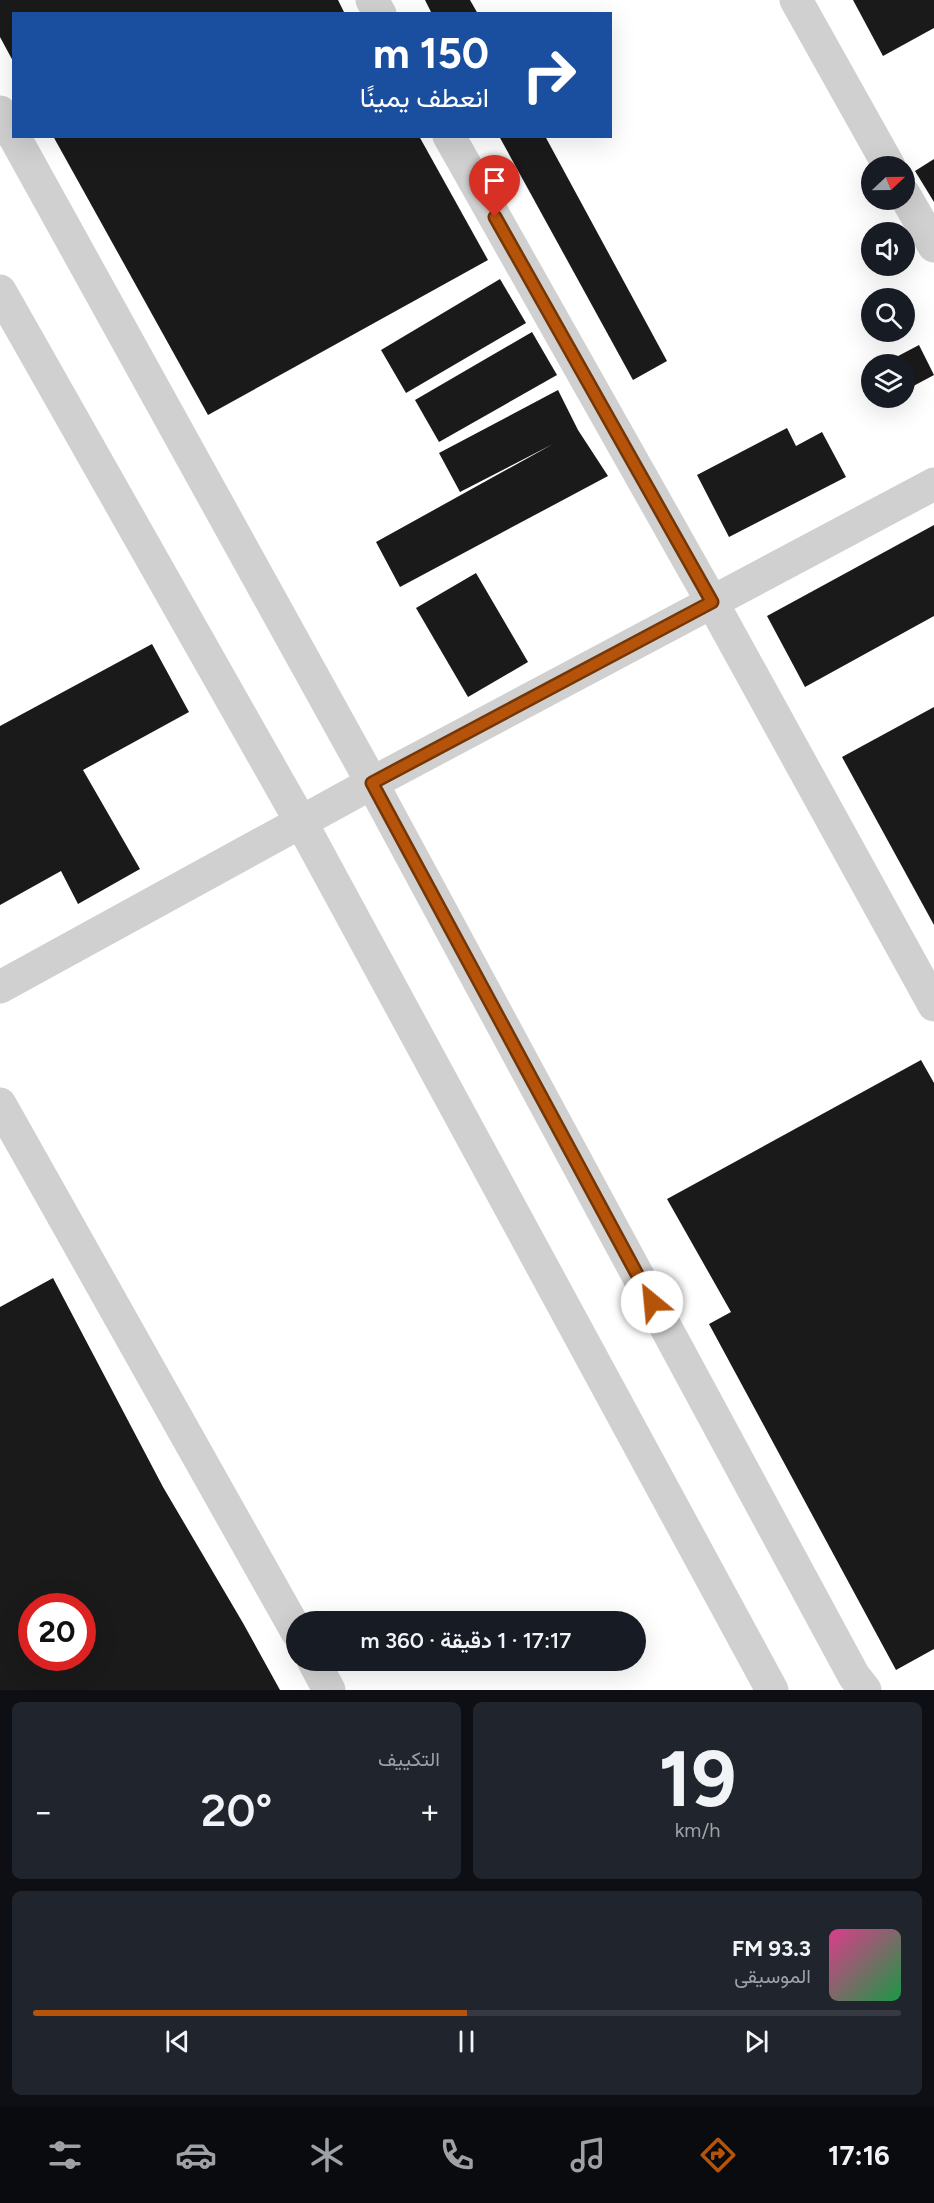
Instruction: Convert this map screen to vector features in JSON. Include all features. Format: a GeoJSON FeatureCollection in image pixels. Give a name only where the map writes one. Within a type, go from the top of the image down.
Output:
{"type":"FeatureCollection","features":[{"type":"Feature","properties":{"kind":"lane"},"geometry":{"type":"LineString","coordinates":[[796,0],[883,156]]}},
{"type":"Feature","properties":{"kind":"lane"},"geometry":{"type":"LineString","coordinates":[[0,112],[12,133]]}},
{"type":"Feature","properties":{"kind":"lane"},"geometry":{"type":"LineString","coordinates":[[15,138],[372,783],[849,1685]]}},
{"type":"Feature","properties":{"kind":"lane"},"geometry":{"type":"LineString","coordinates":[[450,138],[712,602],[934,1005]]}},
{"type":"Feature","properties":{"kind":"lane"},"geometry":{"type":"LineString","coordinates":[[913,210],[934,246]]}},
{"type":"Feature","properties":{"kind":"lane"},"geometry":{"type":"LineString","coordinates":[[0,291],[301,822],[772,1690]]}},
{"type":"Feature","properties":{"kind":"lane"},"geometry":{"type":"LineString","coordinates":[[0,987],[372,783],[934,484]]}},
{"type":"Feature","properties":{"kind":"lane"},"geometry":{"type":"LineString","coordinates":[[0,1104],[286,1612]]}},
{"type":"Feature","properties":{"kind":"lane"},"geometry":{"type":"LineString","coordinates":[[319,1671],[329,1690]]}},
{"type":"Feature","properties":{"kind":"building"},"geometry":{"type":"Polygon","coordinates":[[[0,0],[338,0],[344,12],[12,12],[12,59],[0,37],[0,0]]]}},
{"type":"Feature","properties":{"kind":"building"},"geometry":{"type":"Polygon","coordinates":[[[425,0],[470,0],[477,12],[431,12],[425,0]]]}},
{"type":"Feature","properties":{"kind":"building"},"geometry":{"type":"Polygon","coordinates":[[[853,0],[934,0],[934,28],[883,56],[853,0]]]}},
{"type":"Feature","properties":{"kind":"building"},"geometry":{"type":"Polygon","coordinates":[[[54,138],[420,138],[488,260],[208,415],[54,138]]]}},
{"type":"Feature","properties":{"kind":"building"},"geometry":{"type":"Polygon","coordinates":[[[500,138],[546,138],[667,361],[633,380],[500,138]]]}},
{"type":"Feature","properties":{"kind":"building"},"geometry":{"type":"Polygon","coordinates":[[[934,159],[934,202],[915,171],[934,159]]]}},
{"type":"Feature","properties":{"kind":"building"},"geometry":{"type":"Polygon","coordinates":[[[500,279],[526,323],[406,393],[381,350],[500,279]]]}},
{"type":"Feature","properties":{"kind":"building"},"geometry":{"type":"Polygon","coordinates":[[[532,332],[557,375],[439,442],[415,400],[532,332]]]}},
{"type":"Feature","properties":{"kind":"building"},"geometry":{"type":"Polygon","coordinates":[[[919,345],[934,375],[915,385],[915,354],[902,354],[919,345]]]}},
{"type":"Feature","properties":{"kind":"building"},"geometry":{"type":"Polygon","coordinates":[[[558,390],[578,430],[608,476],[400,587],[376,542],[553,444],[460,492],[439,453],[558,390]]]}},
{"type":"Feature","properties":{"kind":"building"},"geometry":{"type":"Polygon","coordinates":[[[787,428],[796,446],[822,432],[846,477],[729,537],[697,475],[787,428]]]}},
{"type":"Feature","properties":{"kind":"building"},"geometry":{"type":"Polygon","coordinates":[[[934,525],[934,616],[805,687],[767,616],[934,525]]]}},
{"type":"Feature","properties":{"kind":"building"},"geometry":{"type":"Polygon","coordinates":[[[476,573],[528,662],[468,697],[416,608],[476,573]]]}},
{"type":"Feature","properties":{"kind":"building"},"geometry":{"type":"Polygon","coordinates":[[[152,644],[189,712],[83,770],[140,869],[78,904],[61,871],[0,905],[0,726],[152,644]]]}},
{"type":"Feature","properties":{"kind":"building"},"geometry":{"type":"Polygon","coordinates":[[[934,707],[934,925],[842,757],[934,707]]]}},
{"type":"Feature","properties":{"kind":"building"},"geometry":{"type":"Polygon","coordinates":[[[921,1060],[934,1083],[934,1649],[896,1670],[709,1324],[731,1312],[667,1199],[921,1060]]]}},
{"type":"Feature","properties":{"kind":"building"},"geometry":{"type":"Polygon","coordinates":[[[53,1278],[163,1487],[280,1690],[0,1690],[0,1307],[53,1278]]]}},
{"type":"Feature","properties":{"kind":"route"},"geometry":{"type":"LineString","coordinates":[[495,217],[712,602],[372,783],[652,1302]]}}]}
